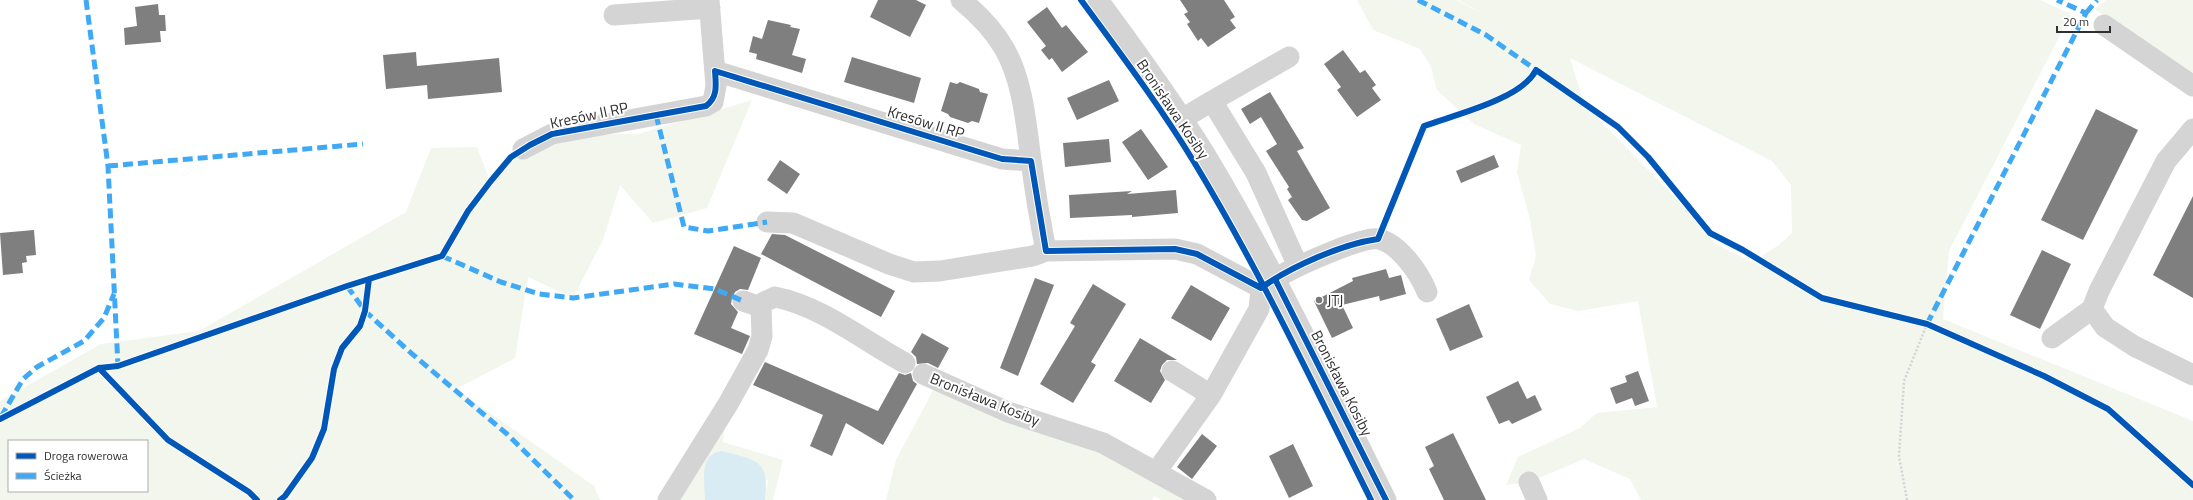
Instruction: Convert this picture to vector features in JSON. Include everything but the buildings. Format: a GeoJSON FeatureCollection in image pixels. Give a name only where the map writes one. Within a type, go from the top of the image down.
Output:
{"type":"FeatureCollection","features":[{"type":"Feature","properties":{"kind":"street"},"geometry":{"type":"LineString","coordinates":[[961,0],[977,13],[990,29],[1004,48],[1014,70],[1027,128],[1046,251]]}},
{"type":"Feature","properties":{"kind":"street","name":"Bronisława Kosiby"},"geometry":{"type":"LineString","coordinates":[[1098,0],[1182,119],[1238,210],[1268,284],[1386,500]]}},
{"type":"Feature","properties":{"kind":"street"},"geometry":{"type":"LineString","coordinates":[[614,15],[709,4]]}},
{"type":"Feature","properties":{"kind":"street","name":"Kresów II RP"},"geometry":{"type":"LineString","coordinates":[[523,149],[552,134],[706,106],[713,102],[716,93],[709,4]]}},
{"type":"Feature","properties":{"kind":"street"},"geometry":{"type":"LineString","coordinates":[[2104,25],[2193,86]]}},
{"type":"Feature","properties":{"kind":"street"},"geometry":{"type":"LineString","coordinates":[[1182,119],[1289,57]]}},
{"type":"Feature","properties":{"kind":"street","name":"Kresów II RP"},"geometry":{"type":"LineString","coordinates":[[715,71],[1002,159],[1031,161]]}},
{"type":"Feature","properties":{"kind":"street"},"geometry":{"type":"LineString","coordinates":[[1212,101],[1256,173],[1298,266]]}},
{"type":"Feature","properties":{"kind":"street"},"geometry":{"type":"LineString","coordinates":[[2052,338],[2092,308],[2099,291],[2166,161],[2193,129]]}},
{"type":"Feature","properties":{"kind":"street"},"geometry":{"type":"LineString","coordinates":[[767,222],[793,223],[889,264],[914,272],[948,270],[1033,256],[1046,251],[1175,249],[1197,254],[1268,284]]}},
{"type":"Feature","properties":{"kind":"street"},"geometry":{"type":"LineString","coordinates":[[1156,472],[1211,394],[1259,309],[1268,284],[1298,266],[1363,241],[1378,239],[1397,250],[1410,263],[1421,277],[1427,292]]}},
{"type":"Feature","properties":{"kind":"street"},"geometry":{"type":"LineString","coordinates":[[668,500],[728,404],[758,350],[762,336],[752,304],[764,302],[775,297],[799,304],[841,324],[905,363]]}},
{"type":"Feature","properties":{"kind":"street"},"geometry":{"type":"LineString","coordinates":[[2092,308],[2105,327],[2122,339],[2193,375]]}},
{"type":"Feature","properties":{"kind":"street"},"geometry":{"type":"LineString","coordinates":[[1172,371],[1211,394]]}},
{"type":"Feature","properties":{"kind":"street","name":"Bronisława Kosiby"},"geometry":{"type":"LineString","coordinates":[[923,374],[1008,412],[1103,443],[1206,500]]}},
{"type":"Feature","properties":{"kind":"path"},"geometry":{"type":"LineString","coordinates":[[1378,239],[1424,126],[1518,90],[1533,76],[1536,70]]}},
{"type":"Feature","properties":{"kind":"path"},"geometry":{"type":"LineString","coordinates":[[1907,500],[1898,456],[1904,381],[1927,324]]}},
{"type":"Feature","properties":{"kind":"shaded area"},"geometry":{"type":"Polygon","coordinates":[[[1357,0],[1456,0],[1491,18],[1458,0],[2040,0],[2071,14],[1949,251],[1943,319],[2193,421],[2193,500],[1641,500],[1630,479],[1584,459],[1529,482],[1506,485],[1518,457],[1580,428],[1597,413],[1657,407],[1638,301],[1578,311],[1550,304],[1529,280],[1536,256],[1530,219],[1517,172],[1521,145],[1474,124],[1437,90],[1431,67],[1420,49],[1373,30],[1357,0]],[[1570,58],[1581,94],[1601,122],[1670,192],[1717,245],[1752,262],[1779,245],[1792,233],[1791,185],[1772,161],[1570,58]]]}},
{"type":"Feature","properties":{"kind":"shaded area"},"geometry":{"type":"Polygon","coordinates":[[[2106,0],[2193,0],[2193,82],[2108,17],[2094,9],[2106,0]]]}},
{"type":"Feature","properties":{"kind":"shaded area"},"geometry":{"type":"Polygon","coordinates":[[[752,100],[707,208],[653,223],[620,185],[603,240],[573,298],[528,277],[515,358],[456,389],[594,486],[600,500],[0,500],[0,401],[101,344],[199,331],[406,212],[431,148],[477,147],[490,181],[511,157],[576,135],[638,134],[752,100]]]}},
{"type":"Feature","properties":{"kind":"shaded area"},"geometry":{"type":"Polygon","coordinates":[[[937,383],[1102,446],[1199,500],[1161,500],[1154,496],[1152,500],[886,500],[896,460],[937,383]]]}},
{"type":"Feature","properties":{"kind":"shaded area"},"geometry":{"type":"Polygon","coordinates":[[[727,410],[723,442],[783,460],[773,500],[765,500],[768,480],[705,466],[705,500],[674,500],[727,410]]]}},
{"type":"Feature","properties":{"kind":"shaded area"},"geometry":{"type":"Polygon","coordinates":[[[721,451],[752,460],[763,469],[766,486],[765,500],[705,500],[704,470],[709,458],[721,451]]]}},
{"type":"Feature","properties":{"kind":"marked path"},"geometry":{"type":"LineString","coordinates":[[86,0],[108,166],[118,366]]}},
{"type":"Feature","properties":{"kind":"marked path"},"geometry":{"type":"LineString","coordinates":[[1418,0],[1486,35],[1539,72]]}},
{"type":"Feature","properties":{"kind":"marked path"},"geometry":{"type":"LineString","coordinates":[[1927,324],[2086,13],[2057,0]]}},
{"type":"Feature","properties":{"kind":"marked path"},"geometry":{"type":"LineString","coordinates":[[2086,13],[2097,0]]}},
{"type":"Feature","properties":{"kind":"marked path"},"geometry":{"type":"LineString","coordinates":[[656,115],[684,227],[708,231],[767,222]]}},
{"type":"Feature","properties":{"kind":"marked path"},"geometry":{"type":"LineString","coordinates":[[108,166],[363,144]]}},
{"type":"Feature","properties":{"kind":"marked path"},"geometry":{"type":"LineString","coordinates":[[442,256],[501,282],[539,294],[573,298],[674,284],[715,289],[743,301]]}},
{"type":"Feature","properties":{"kind":"marked path"},"geometry":{"type":"LineString","coordinates":[[347,286],[365,311],[411,353],[507,434],[574,500]]}},
{"type":"Feature","properties":{"kind":"marked path"},"geometry":{"type":"LineString","coordinates":[[1,417],[23,379],[37,367],[84,341],[104,318],[114,294]]}},
{"type":"Feature","properties":{"kind":"cycle path"},"geometry":{"type":"LineString","coordinates":[[1081,0],[1167,121],[1194,162],[1218,203],[1286,329],[1371,500]]}},
{"type":"Feature","properties":{"kind":"cycle path"},"geometry":{"type":"LineString","coordinates":[[0,419],[99,368],[118,366],[347,286],[442,256],[468,211],[511,157],[552,134],[706,106],[713,99],[716,86],[715,71],[1002,159],[1031,161],[1046,251],[1175,249],[1197,254],[1261,288],[1286,272],[1333,251],[1378,239],[1424,126],[1502,98],[1528,80],[1536,70],[1618,127],[1648,157],[1710,233],[1743,250],[1822,298],[1927,324],[2044,376],[2108,409],[2193,485]]}},
{"type":"Feature","properties":{"kind":"cycle path"},"geometry":{"type":"LineString","coordinates":[[280,500],[285,496],[312,458],[324,429],[334,369],[342,348],[360,326],[365,311],[369,279]]}},
{"type":"Feature","properties":{"kind":"cycle path"},"geometry":{"type":"LineString","coordinates":[[1275,279],[1386,500]]}},
{"type":"Feature","properties":{"kind":"cycle path"},"geometry":{"type":"LineString","coordinates":[[99,368],[168,440],[249,492],[257,500]]}},
{"type":"Feature","properties":{"kind":"place","name":"JTJ"},"geometry":{"type":"Point","coordinates":[1319,300]}}]}
